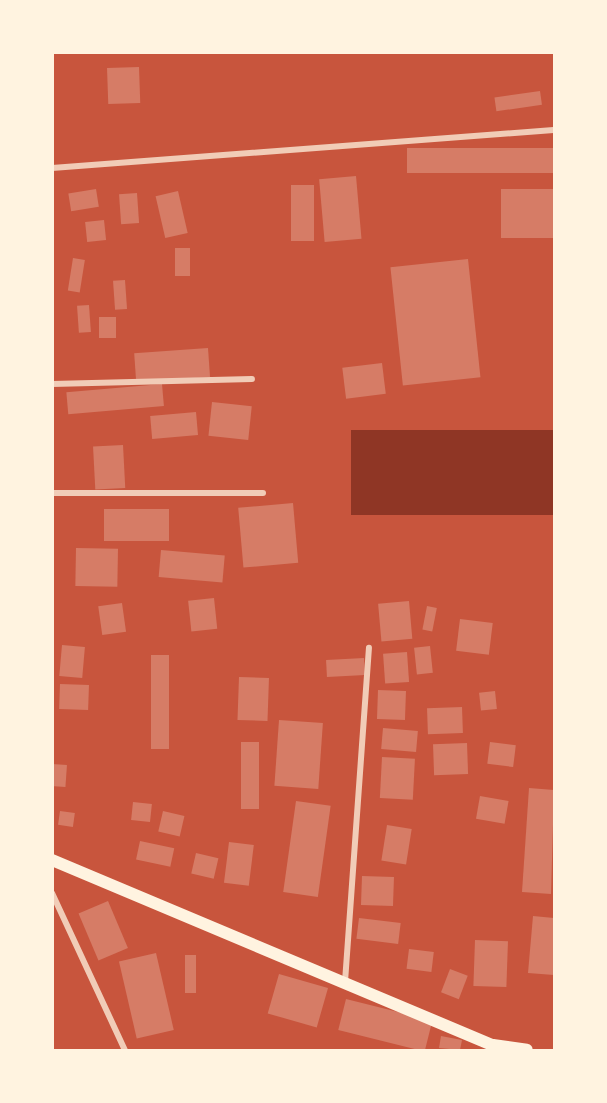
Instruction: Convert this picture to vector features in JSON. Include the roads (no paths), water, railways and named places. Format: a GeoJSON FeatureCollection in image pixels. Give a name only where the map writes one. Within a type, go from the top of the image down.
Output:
{"type":"FeatureCollection","features":[{"type":"Feature","properties":{"kind":"main road"},"geometry":{"type":"LineString","coordinates":[[52,860],[345,982],[493,1048],[527,1050]]}},
{"type":"Feature","properties":{"kind":"street"},"geometry":{"type":"LineString","coordinates":[[52,168],[555,130]]}},
{"type":"Feature","properties":{"kind":"street"},"geometry":{"type":"LineString","coordinates":[[52,384],[252,379]]}},
{"type":"Feature","properties":{"kind":"street"},"geometry":{"type":"LineString","coordinates":[[52,493],[263,493]]}},
{"type":"Feature","properties":{"kind":"street"},"geometry":{"type":"LineString","coordinates":[[345,982],[369,648]]}},
{"type":"Feature","properties":{"kind":"street"},"geometry":{"type":"LineString","coordinates":[[52,893],[125,1050]]}}]}
